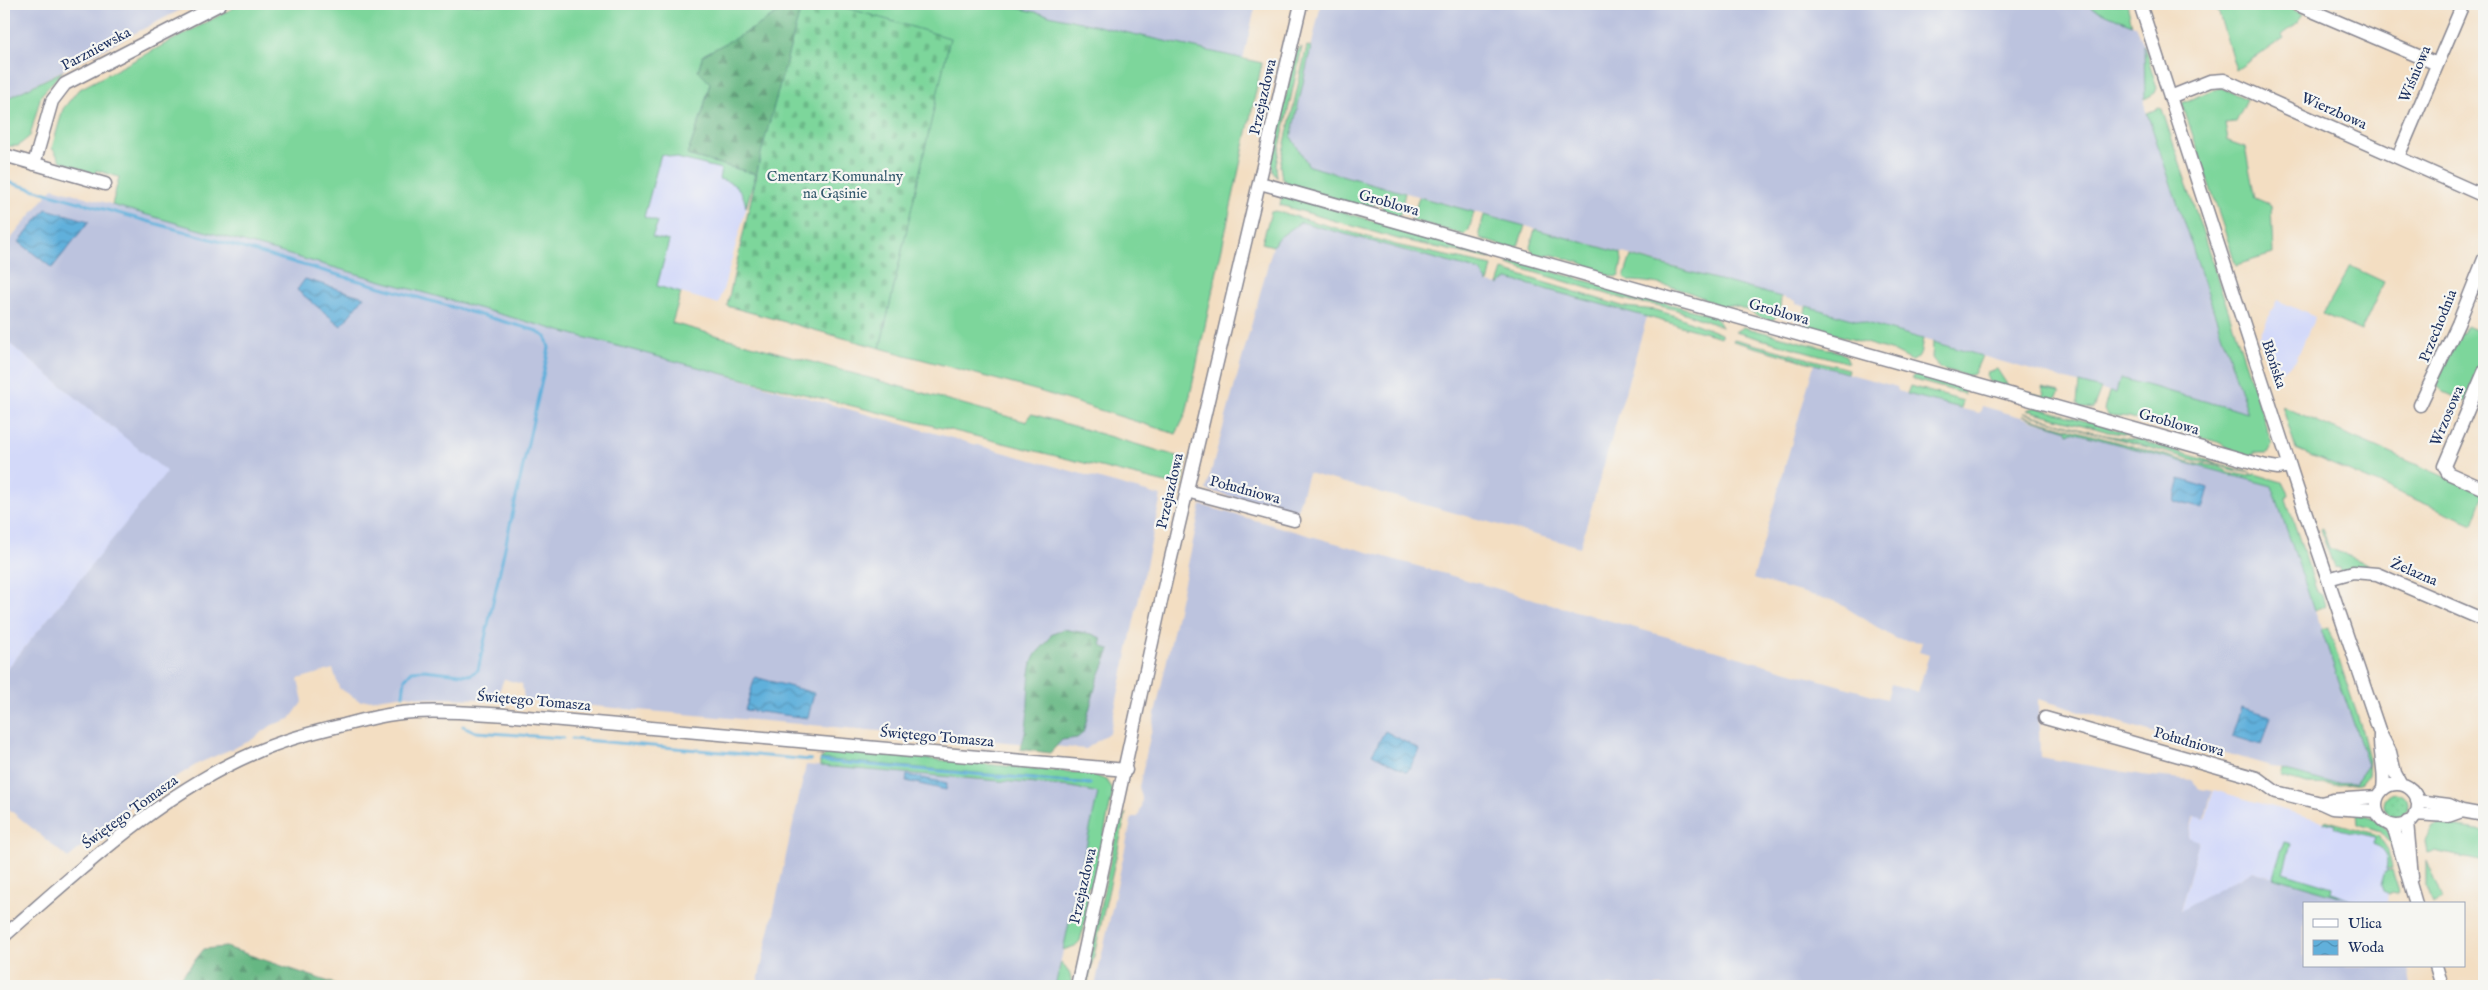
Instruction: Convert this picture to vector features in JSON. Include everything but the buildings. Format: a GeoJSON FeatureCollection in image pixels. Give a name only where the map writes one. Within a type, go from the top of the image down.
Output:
{"type":"FeatureCollection","features":[{"type":"Feature","properties":{"kind":"street","name":"Parzniewska"},"geometry":{"type":"LineString","coordinates":[[34,164],[52,101],[65,84],[220,4]]}},
{"type":"Feature","properties":{"kind":"street","name":"Przejazdowa"},"geometry":{"type":"LineString","coordinates":[[1078,986],[1186,491],[1301,4]]}},
{"type":"Feature","properties":{"kind":"street","name":"Błońska"},"geometry":{"type":"LineString","coordinates":[[2140,4],[2290,466],[2380,733],[2390,752],[2400,784]]}},
{"type":"Feature","properties":{"kind":"street"},"geometry":{"type":"LineString","coordinates":[[2296,4],[2437,64]]}},
{"type":"Feature","properties":{"kind":"street","name":"Wiśniowa"},"geometry":{"type":"LineString","coordinates":[[2398,157],[2462,4]]}},
{"type":"Feature","properties":{"kind":"street","name":"Wierzbowa"},"geometry":{"type":"LineString","coordinates":[[2170,97],[2210,81],[2224,80],[2484,196]]}},
{"type":"Feature","properties":{"kind":"street"},"geometry":{"type":"LineString","coordinates":[[4,155],[105,184]]}},
{"type":"Feature","properties":{"kind":"street","name":"Groblowa"},"geometry":{"type":"LineString","coordinates":[[1260,183],[2266,466],[2278,468],[2290,466]]}},
{"type":"Feature","properties":{"kind":"street","name":"Przechodnia"},"geometry":{"type":"LineString","coordinates":[[2420,405],[2443,358],[2484,260]]}},
{"type":"Feature","properties":{"kind":"street","name":"Wrzosowa"},"geometry":{"type":"LineString","coordinates":[[2484,372],[2444,464],[2444,469],[2448,473],[2484,489]]}},
{"type":"Feature","properties":{"kind":"street","name":"Południowa"},"geometry":{"type":"LineString","coordinates":[[1186,491],[1294,520]]}},
{"type":"Feature","properties":{"kind":"street","name":"Żelazna"},"geometry":{"type":"LineString","coordinates":[[2328,579],[2354,572],[2377,574],[2484,620]]}},
{"type":"Feature","properties":{"kind":"street","name":"Świętego Tomasza"},"geometry":{"type":"LineString","coordinates":[[4,936],[122,836],[168,802],[230,764],[288,739],[383,716],[413,712],[505,715],[1126,770]]}},
{"type":"Feature","properties":{"kind":"street","name":"Południowa"},"geometry":{"type":"LineString","coordinates":[[2045,718],[2257,778],[2276,792],[2321,803],[2332,808],[2377,811]]}},
{"type":"Feature","properties":{"kind":"street","name":"Błońska"},"geometry":{"type":"LineString","coordinates":[[2380,733],[2379,753],[2385,778],[2380,793]]}},
{"type":"Feature","properties":{"kind":"street"},"geometry":{"type":"LineString","coordinates":[[2412,884],[2411,818],[2417,801],[2410,789],[2400,784],[2391,785],[2380,793],[2377,811],[2382,820],[2391,824],[2396,832],[2401,856],[2412,884],[2416,902]]}},
{"type":"Feature","properties":{"kind":"street","name":"Południowa"},"geometry":{"type":"LineString","coordinates":[[2321,803],[2380,793]]}},
{"type":"Feature","properties":{"kind":"street"},"geometry":{"type":"LineString","coordinates":[[2417,801],[2449,805],[2462,811],[2484,815]]}},
{"type":"Feature","properties":{"kind":"street"},"geometry":{"type":"LineString","coordinates":[[2391,824],[2411,818],[2448,816],[2462,811]]}},
{"type":"Feature","properties":{"kind":"street"},"geometry":{"type":"LineString","coordinates":[[2437,968],[2442,986]]}},
{"type":"Feature","properties":{"kind":"shaded area"},"geometry":{"type":"Polygon","coordinates":[[[4,4],[192,4],[4,100],[4,4]]]}},
{"type":"Feature","properties":{"kind":"shaded area"},"geometry":{"type":"Polygon","coordinates":[[[1000,4],[1256,4],[1243,59],[1000,4]]]}},
{"type":"Feature","properties":{"kind":"shaded area"},"geometry":{"type":"Polygon","coordinates":[[[1321,4],[2083,4],[2135,26],[2144,45],[2145,108],[2248,414],[2121,378],[2116,393],[2109,392],[1796,303],[1796,301],[1309,166],[1291,137],[1321,4]]]}},
{"type":"Feature","properties":{"kind":"shaded area"},"geometry":{"type":"Polygon","coordinates":[[[662,148],[756,174],[719,304],[628,278],[662,148]]]}},
{"type":"Feature","properties":{"kind":"shaded area"},"geometry":{"type":"Polygon","coordinates":[[[53,188],[1161,496],[1110,732],[1086,749],[524,700],[522,684],[504,679],[496,699],[426,698],[407,695],[360,701],[339,688],[333,669],[298,679],[303,701],[290,719],[272,725],[250,741],[199,763],[135,802],[68,858],[4,805],[4,673],[167,472],[4,339],[4,247],[53,188]]]}},
{"type":"Feature","properties":{"kind":"shaded area"},"geometry":{"type":"Polygon","coordinates":[[[1301,222],[1481,271],[1488,283],[1499,285],[1508,279],[1647,317],[1580,547],[1308,473],[1296,514],[1206,490],[1273,246],[1277,239],[1301,222]]]}},
{"type":"Feature","properties":{"kind":"shaded area"},"geometry":{"type":"Polygon","coordinates":[[[2277,300],[2315,317],[2296,360],[2273,379],[2259,337],[2277,300]]]}},
{"type":"Feature","properties":{"kind":"shaded area"},"geometry":{"type":"Polygon","coordinates":[[[4,339],[168,472],[4,673],[4,339]]]}},
{"type":"Feature","properties":{"kind":"shaded area"},"geometry":{"type":"Polygon","coordinates":[[[1814,364],[1897,387],[1898,391],[1966,410],[1980,413],[1982,406],[2067,430],[2068,433],[2073,431],[2120,443],[2272,486],[2368,765],[2355,783],[2326,782],[2038,699],[2040,757],[2142,775],[2192,780],[2200,789],[2213,791],[2204,819],[2194,816],[2188,837],[2199,841],[2180,911],[2252,871],[2361,902],[2303,902],[2303,968],[2408,968],[2411,986],[1095,986],[1132,817],[1138,817],[1141,807],[1142,798],[1139,787],[1201,505],[1887,699],[1891,684],[1918,692],[1929,655],[1919,652],[1922,642],[1896,639],[1837,602],[1753,579],[1814,364]]]}},
{"type":"Feature","properties":{"kind":"shaded area"},"geometry":{"type":"Polygon","coordinates":[[[806,765],[1072,787],[1099,793],[1055,986],[757,986],[806,765]]]}},
{"type":"Feature","properties":{"kind":"shaded area"},"geometry":{"type":"Polygon","coordinates":[[[2214,790],[2378,837],[2387,851],[2389,882],[2387,902],[2361,902],[2252,871],[2180,912],[2199,841],[2188,838],[2195,816],[2205,819],[2214,790]]]}},
{"type":"Feature","properties":{"kind":"green space"},"geometry":{"type":"Polygon","coordinates":[[[241,4],[792,4],[754,28],[710,83],[702,114],[687,155],[756,174],[746,207],[743,196],[738,188],[719,179],[721,169],[661,154],[644,217],[658,222],[652,237],[669,241],[657,286],[681,293],[672,323],[1027,422],[1032,414],[1187,459],[1182,487],[747,380],[560,331],[112,205],[119,177],[96,170],[95,174],[61,161],[52,148],[63,109],[78,90],[241,4]]]}},
{"type":"Feature","properties":{"kind":"green space"},"geometry":{"type":"Polygon","coordinates":[[[792,4],[802,4],[756,174],[687,155],[702,114],[710,83],[698,71],[703,55],[754,28],[792,4]]]}},
{"type":"Feature","properties":{"kind":"green space","name":"Cmentarz Komunalny na Gąsinie"},"geometry":{"type":"Polygon","coordinates":[[[802,4],[833,4],[950,38],[880,348],[727,306],[762,150],[802,4]]]}},
{"type":"Feature","properties":{"kind":"green space"},"geometry":{"type":"Polygon","coordinates":[[[833,4],[1000,4],[1262,63],[1186,414],[1176,434],[1039,391],[880,348],[933,111],[833,4]]]}},
{"type":"Feature","properties":{"kind":"green space"},"geometry":{"type":"Polygon","coordinates":[[[2083,4],[2127,4],[2132,25],[2083,4]]]}},
{"type":"Feature","properties":{"kind":"green space"},"geometry":{"type":"Polygon","coordinates":[[[2216,4],[2278,4],[2303,14],[2294,26],[2282,35],[2284,38],[2236,70],[2216,4]]]}},
{"type":"Feature","properties":{"kind":"green space"},"geometry":{"type":"Polygon","coordinates":[[[2144,45],[2157,88],[2155,93],[2145,99],[2144,45]]]}},
{"type":"Feature","properties":{"kind":"green space"},"geometry":{"type":"Polygon","coordinates":[[[1307,46],[1311,47],[1291,137],[1309,166],[1405,193],[1399,217],[1382,211],[1383,206],[1374,203],[1372,209],[1286,184],[1287,182],[1282,179],[1280,165],[1307,46]]]}},
{"type":"Feature","properties":{"kind":"green space"},"geometry":{"type":"Polygon","coordinates":[[[1302,47],[1276,165],[1277,178],[1273,172],[1271,160],[1296,52],[1302,47]]]}},
{"type":"Feature","properties":{"kind":"green space"},"geometry":{"type":"Polygon","coordinates":[[[63,71],[41,95],[30,136],[18,146],[4,146],[4,100],[63,71]]]}},
{"type":"Feature","properties":{"kind":"green space"},"geometry":{"type":"Polygon","coordinates":[[[2219,87],[2247,99],[2236,122],[2225,123],[2228,141],[2245,147],[2255,198],[2271,205],[2273,254],[2236,265],[2182,103],[2219,87]]]}},
{"type":"Feature","properties":{"kind":"green space"},"geometry":{"type":"Polygon","coordinates":[[[2159,108],[2162,109],[2272,444],[2267,453],[2254,453],[2253,457],[2236,453],[2221,443],[2129,417],[2107,415],[2104,410],[2109,392],[2116,393],[2120,378],[2248,413],[2147,113],[2159,108]]]}},
{"type":"Feature","properties":{"kind":"green space"},"geometry":{"type":"Polygon","coordinates":[[[1282,195],[1483,252],[1491,259],[1398,239],[1280,205],[1282,195]]]}},
{"type":"Feature","properties":{"kind":"green space"},"geometry":{"type":"Polygon","coordinates":[[[1419,197],[1474,212],[1469,230],[1464,235],[1412,220],[1419,197]]]}},
{"type":"Feature","properties":{"kind":"green space"},"geometry":{"type":"Polygon","coordinates":[[[1276,211],[1396,245],[1492,266],[1488,283],[1480,271],[1301,222],[1277,239],[1273,246],[1262,243],[1271,212],[1276,211]]]}},
{"type":"Feature","properties":{"kind":"green space"},"geometry":{"type":"Polygon","coordinates":[[[1484,215],[1525,226],[1518,246],[1510,248],[1481,239],[1479,233],[1484,215]]]}},
{"type":"Feature","properties":{"kind":"green space"},"geometry":{"type":"Polygon","coordinates":[[[1535,229],[1621,253],[1622,261],[1619,275],[1615,277],[1600,273],[1581,263],[1553,255],[1535,255],[1530,247],[1535,229]]]}},
{"type":"Feature","properties":{"kind":"green space"},"geometry":{"type":"Polygon","coordinates":[[[1631,256],[1781,297],[1780,311],[1773,320],[1761,318],[1743,308],[1728,305],[1719,306],[1675,288],[1639,281],[1628,281],[1624,277],[1631,256]]]}},
{"type":"Feature","properties":{"kind":"green space"},"geometry":{"type":"Polygon","coordinates":[[[1518,262],[1713,316],[1722,327],[1677,310],[1634,302],[1507,264],[1518,262]]]}},
{"type":"Feature","properties":{"kind":"green space"},"geometry":{"type":"Polygon","coordinates":[[[2350,266],[2384,282],[2361,331],[2323,314],[2350,266]]]}},
{"type":"Feature","properties":{"kind":"green space"},"geometry":{"type":"Polygon","coordinates":[[[1503,270],[1625,307],[1656,310],[1679,317],[1721,334],[1721,337],[1508,279],[1498,285],[1503,270]]]}},
{"type":"Feature","properties":{"kind":"green space"},"geometry":{"type":"Polygon","coordinates":[[[1806,306],[1923,339],[1918,358],[1912,361],[1893,351],[1834,334],[1809,331],[1804,322],[1806,306]]]}},
{"type":"Feature","properties":{"kind":"green space"},"geometry":{"type":"Polygon","coordinates":[[[2466,326],[2484,334],[2484,363],[2466,402],[2444,392],[2436,385],[2459,332],[2463,333],[2466,326]]]}},
{"type":"Feature","properties":{"kind":"green space"},"geometry":{"type":"Polygon","coordinates":[[[1743,327],[1840,352],[1846,356],[1849,363],[1735,332],[1743,327]]]}},
{"type":"Feature","properties":{"kind":"green space"},"geometry":{"type":"Polygon","coordinates":[[[1734,339],[1848,369],[1847,373],[1733,341],[1734,339]]]}},
{"type":"Feature","properties":{"kind":"green space"},"geometry":{"type":"Polygon","coordinates":[[[1933,342],[1982,356],[1974,374],[1967,376],[1940,368],[1932,358],[1933,342]]]}},
{"type":"Feature","properties":{"kind":"green space"},"geometry":{"type":"Polygon","coordinates":[[[1997,369],[2008,386],[2042,396],[2045,394],[2042,388],[2060,392],[2054,401],[1989,382],[1986,375],[1987,372],[1997,369]]]}},
{"type":"Feature","properties":{"kind":"green space"},"geometry":{"type":"Polygon","coordinates":[[[1914,375],[1960,386],[1965,394],[1911,379],[1914,375]]]}},
{"type":"Feature","properties":{"kind":"green space"},"geometry":{"type":"Polygon","coordinates":[[[2079,383],[2101,389],[2093,409],[2081,408],[2077,403],[2079,383]]]}},
{"type":"Feature","properties":{"kind":"green space"},"geometry":{"type":"Polygon","coordinates":[[[1910,386],[1963,401],[1961,408],[1907,394],[1910,386]]]}},
{"type":"Feature","properties":{"kind":"green space"},"geometry":{"type":"Polygon","coordinates":[[[2282,406],[2484,494],[2473,524],[2296,449],[2282,406]]]}},
{"type":"Feature","properties":{"kind":"green space"},"geometry":{"type":"Polygon","coordinates":[[[2036,407],[2142,437],[2109,432],[2027,410],[2036,407]]]}},
{"type":"Feature","properties":{"kind":"green space"},"geometry":{"type":"Polygon","coordinates":[[[2024,413],[2102,434],[2099,434],[2024,413]]]}},
{"type":"Feature","properties":{"kind":"green space"},"geometry":{"type":"Polygon","coordinates":[[[2023,416],[2197,464],[2219,466],[2228,472],[2249,476],[2255,474],[2282,482],[2288,494],[2286,499],[2317,592],[2322,595],[2325,606],[2314,610],[2272,486],[2073,432],[2068,433],[2067,430],[2023,416]]]}},
{"type":"Feature","properties":{"kind":"green space"},"geometry":{"type":"Polygon","coordinates":[[[2102,434],[2141,441],[2251,473],[2198,461],[2102,434]]]}},
{"type":"Feature","properties":{"kind":"green space"},"geometry":{"type":"Polygon","coordinates":[[[2322,528],[2329,548],[2368,564],[2364,568],[2341,571],[2340,568],[2334,567],[2320,529],[2322,528]]]}},
{"type":"Feature","properties":{"kind":"green space"},"geometry":{"type":"Polygon","coordinates":[[[2328,627],[2360,723],[2369,759],[2368,775],[2360,784],[2307,784],[2281,777],[2283,770],[2326,782],[2355,783],[2368,765],[2321,629],[2328,627]]]}},
{"type":"Feature","properties":{"kind":"green space"},"geometry":{"type":"Polygon","coordinates":[[[1063,629],[1092,634],[1101,638],[1102,646],[1110,650],[1097,681],[1083,733],[1077,738],[1062,740],[1050,753],[1020,749],[1026,728],[1032,663],[1038,651],[1051,635],[1063,629]]]}},
{"type":"Feature","properties":{"kind":"green space"},"geometry":{"type":"Polygon","coordinates":[[[832,750],[1091,774],[1106,780],[1113,791],[1093,887],[1088,886],[1087,893],[1092,895],[1080,941],[1075,946],[1063,950],[1098,793],[1072,787],[820,766],[820,761],[1090,785],[1090,783],[820,759],[832,750]]]}},
{"type":"Feature","properties":{"kind":"green space"},"geometry":{"type":"Polygon","coordinates":[[[2391,793],[2401,793],[2408,800],[2408,810],[2401,817],[2391,817],[2384,810],[2384,800],[2391,793]]]}},
{"type":"Feature","properties":{"kind":"green space"},"geometry":{"type":"Polygon","coordinates":[[[1126,813],[1087,986],[1083,986],[1119,821],[1126,813]]]}},
{"type":"Feature","properties":{"kind":"green space"},"geometry":{"type":"Polygon","coordinates":[[[2357,813],[2371,817],[2381,823],[2395,845],[2391,844],[2380,831],[2358,824],[2357,813]]]}},
{"type":"Feature","properties":{"kind":"green space"},"geometry":{"type":"Polygon","coordinates":[[[2325,820],[2378,835],[2388,850],[2392,868],[2386,869],[2387,861],[2385,854],[2381,848],[2373,844],[2375,837],[2335,828],[2336,825],[2324,822],[2325,820]]]}},
{"type":"Feature","properties":{"kind":"green space"},"geometry":{"type":"Polygon","coordinates":[[[2438,824],[2484,831],[2484,862],[2434,851],[2427,853],[2425,840],[2433,826],[2438,824]]]}},
{"type":"Feature","properties":{"kind":"green space"},"geometry":{"type":"Polygon","coordinates":[[[2284,842],[2291,844],[2283,872],[2332,887],[2331,892],[2349,899],[2273,877],[2284,842]]]}},
{"type":"Feature","properties":{"kind":"green space"},"geometry":{"type":"Polygon","coordinates":[[[2426,860],[2442,899],[2431,902],[2426,887],[2426,860]]]}},
{"type":"Feature","properties":{"kind":"green space"},"geometry":{"type":"Polygon","coordinates":[[[2392,870],[2399,892],[2397,894],[2391,893],[2390,895],[2383,892],[2381,885],[2385,871],[2392,870]]]}},
{"type":"Feature","properties":{"kind":"green space"},"geometry":{"type":"Polygon","coordinates":[[[226,947],[341,986],[174,986],[204,949],[226,947]]]}},
{"type":"Feature","properties":{"kind":"green space"},"geometry":{"type":"Polygon","coordinates":[[[1061,962],[1070,974],[1072,986],[1055,986],[1061,962]]]}},
{"type":"Feature","properties":{"kind":"water"},"geometry":{"type":"Polygon","coordinates":[[[46,209],[89,221],[52,268],[19,242],[46,209]]]}},
{"type":"Feature","properties":{"kind":"water"},"geometry":{"type":"Polygon","coordinates":[[[305,279],[364,297],[341,326],[297,290],[305,279]]]}},
{"type":"Feature","properties":{"kind":"water"},"geometry":{"type":"Polygon","coordinates":[[[2180,479],[2209,488],[2203,509],[2174,501],[2180,479]]]}},
{"type":"Feature","properties":{"kind":"water"},"geometry":{"type":"Polygon","coordinates":[[[755,677],[814,693],[808,718],[745,710],[755,677]]]}},
{"type":"Feature","properties":{"kind":"water"},"geometry":{"type":"Polygon","coordinates":[[[2241,707],[2271,716],[2262,745],[2232,736],[2241,707]]]}},
{"type":"Feature","properties":{"kind":"water"},"geometry":{"type":"Polygon","coordinates":[[[1385,731],[1420,750],[1407,772],[1372,754],[1385,731]]]}},
{"type":"Feature","properties":{"kind":"water"},"geometry":{"type":"Polygon","coordinates":[[[907,775],[947,783],[946,790],[906,781],[907,775]]]}},
{"type":"Feature","properties":{"kind":"waterway"},"geometry":{"type":"LineString","coordinates":[[4,181],[534,330],[546,337],[549,348],[478,670],[470,675],[424,670],[412,671],[405,679],[403,695]]}},
{"type":"Feature","properties":{"kind":"waterway"},"geometry":{"type":"LineString","coordinates":[[463,726],[476,732],[563,738]]}},
{"type":"Feature","properties":{"kind":"waterway"},"geometry":{"type":"LineString","coordinates":[[572,739],[811,760]]}},
{"type":"Feature","properties":{"kind":"waterway"},"geometry":{"type":"LineString","coordinates":[[821,761],[1090,784]]}}]}
